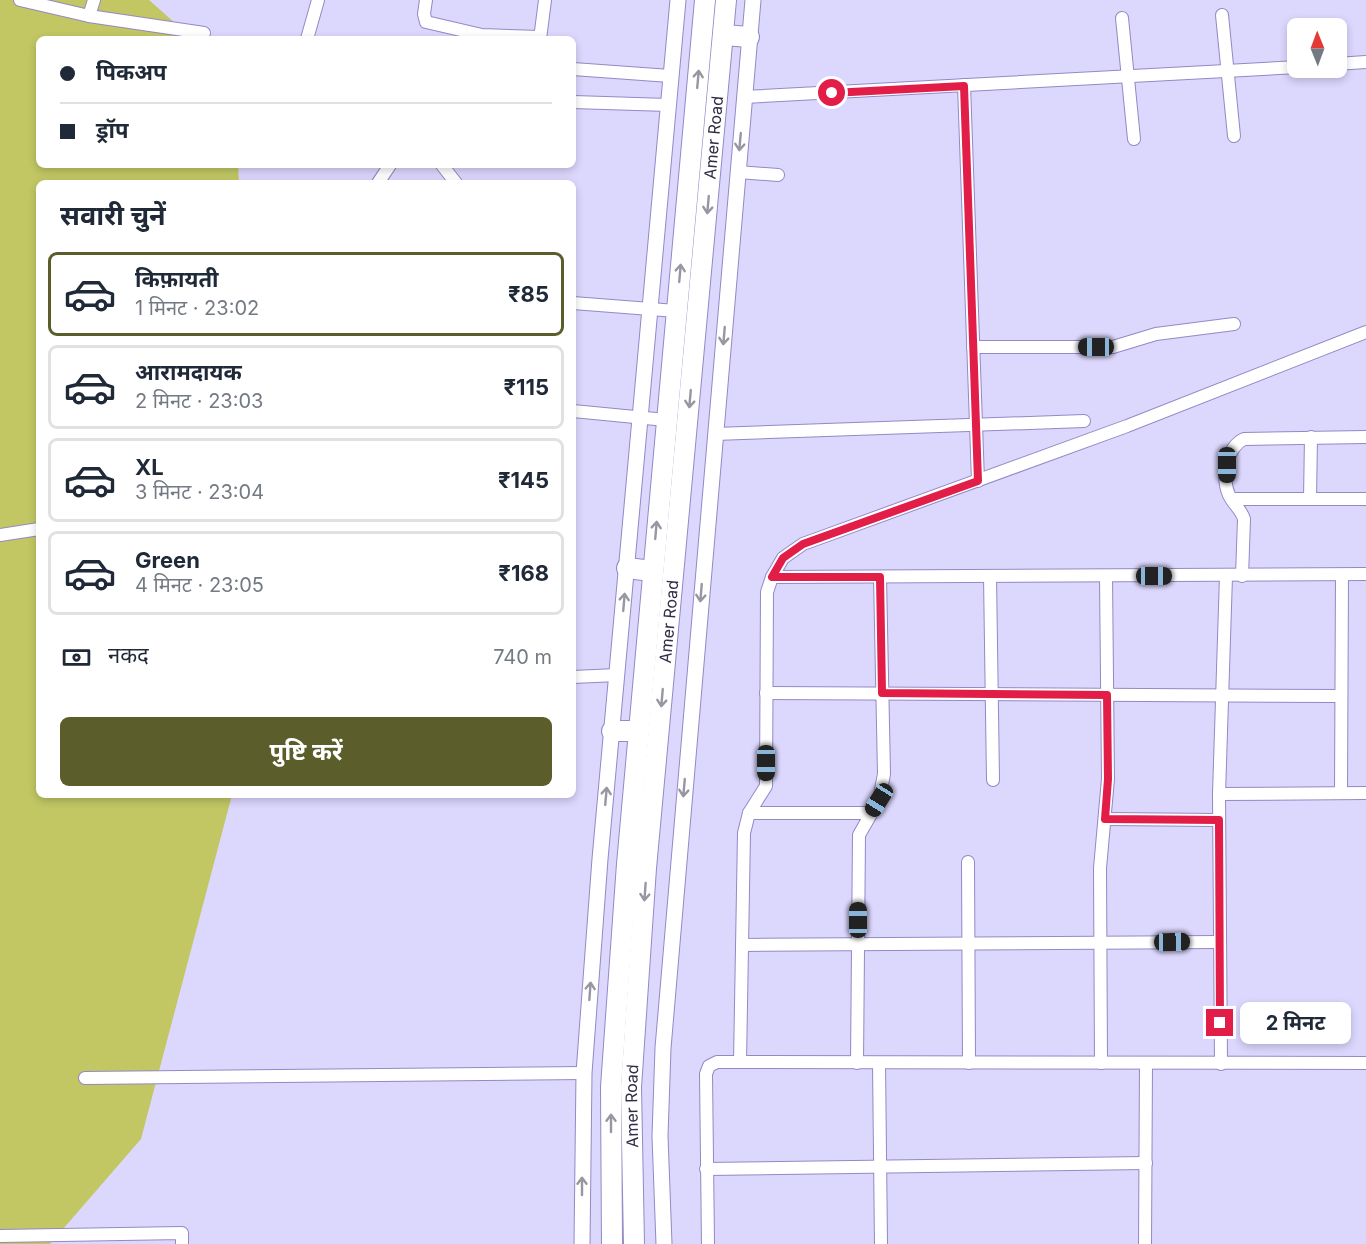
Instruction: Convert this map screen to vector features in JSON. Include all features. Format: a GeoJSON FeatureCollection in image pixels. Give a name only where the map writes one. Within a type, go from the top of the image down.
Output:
{"type":"FeatureCollection","features":[{"type":"Feature","properties":{"kind":"highway","name":"Amer Road"},"geometry":{"type":"LineString","coordinates":[[612,1244],[611,1087],[638,731],[705,0]]}},
{"type":"Feature","properties":{"kind":"highway","name":"Amer Road"},"geometry":{"type":"LineString","coordinates":[[634,1244],[631,1087],[646,868],[726,0]]}},
{"type":"Feature","properties":{"kind":"highway"},"geometry":{"type":"LineString","coordinates":[[724,35],[749,37]]}},
{"type":"Feature","properties":{"kind":"highway"},"geometry":{"type":"LineString","coordinates":[[627,568],[652,571]]}},
{"type":"Feature","properties":{"kind":"highway"},"geometry":{"type":"LineString","coordinates":[[612,731],[638,731]]}},
{"type":"Feature","properties":{"kind":"street"},"geometry":{"type":"LineString","coordinates":[[20,0],[89,16],[204,33]]}},
{"type":"Feature","properties":{"kind":"street"},"geometry":{"type":"LineString","coordinates":[[89,16],[94,0]]}},
{"type":"Feature","properties":{"kind":"street"},"geometry":{"type":"LineString","coordinates":[[308,36],[318,0]]}},
{"type":"Feature","properties":{"kind":"street"},"geometry":{"type":"LineString","coordinates":[[426,0],[423,14],[426,22],[482,35],[501,36]]}},
{"type":"Feature","properties":{"kind":"street"},"geometry":{"type":"LineString","coordinates":[[540,36],[545,0]]}},
{"type":"Feature","properties":{"kind":"street"},"geometry":{"type":"LineString","coordinates":[[582,1244],[584,1073],[612,731],[678,0]]}},
{"type":"Feature","properties":{"kind":"street"},"geometry":{"type":"LineString","coordinates":[[664,1244],[660,1136],[663,1048],[753,0]]}},
{"type":"Feature","properties":{"kind":"street"},"geometry":{"type":"LineString","coordinates":[[1222,15],[1234,136]]}},
{"type":"Feature","properties":{"kind":"street"},"geometry":{"type":"LineString","coordinates":[[1122,18],[1134,139]]}},
{"type":"Feature","properties":{"kind":"street"},"geometry":{"type":"LineString","coordinates":[[1347,63],[1366,62]]}},
{"type":"Feature","properties":{"kind":"street"},"geometry":{"type":"LineString","coordinates":[[744,97],[1287,68]]}},
{"type":"Feature","properties":{"kind":"street"},"geometry":{"type":"LineString","coordinates":[[576,69],[670,76]]}},
{"type":"Feature","properties":{"kind":"street"},"geometry":{"type":"LineString","coordinates":[[964,86],[978,481]]}},
{"type":"Feature","properties":{"kind":"street"},"geometry":{"type":"LineString","coordinates":[[576,102],[668,105]]}},
{"type":"Feature","properties":{"kind":"street"},"geometry":{"type":"LineString","coordinates":[[444,168],[454,180]]}},
{"type":"Feature","properties":{"kind":"street"},"geometry":{"type":"LineString","coordinates":[[738,172],[778,175]]}},
{"type":"Feature","properties":{"kind":"street"},"geometry":{"type":"LineString","coordinates":[[576,303],[676,311]]}},
{"type":"Feature","properties":{"kind":"street"},"geometry":{"type":"LineString","coordinates":[[973,347],[1113,347],[1156,334],[1234,324]]}},
{"type":"Feature","properties":{"kind":"street"},"geometry":{"type":"LineString","coordinates":[[740,1062],[744,833],[750,813],[766,786],[767,592],[772,577],[783,558],[803,544],[1128,426],[1366,332]]}},
{"type":"Feature","properties":{"kind":"street"},"geometry":{"type":"LineString","coordinates":[[576,411],[666,420]]}},
{"type":"Feature","properties":{"kind":"street"},"geometry":{"type":"LineString","coordinates":[[715,434],[829,432],[1084,421]]}},
{"type":"Feature","properties":{"kind":"street"},"geometry":{"type":"LineString","coordinates":[[1310,499],[1311,437]]}},
{"type":"Feature","properties":{"kind":"street"},"geometry":{"type":"LineString","coordinates":[[1242,576],[1244,519],[1229,495],[1227,465],[1230,451],[1238,442],[1244,439],[1366,437]]}},
{"type":"Feature","properties":{"kind":"street"},"geometry":{"type":"LineString","coordinates":[[1233,500],[1366,499]]}},
{"type":"Feature","properties":{"kind":"street"},"geometry":{"type":"LineString","coordinates":[[0,535],[36,529]]}},
{"type":"Feature","properties":{"kind":"street"},"geometry":{"type":"LineString","coordinates":[[772,577],[1366,574]]}},
{"type":"Feature","properties":{"kind":"street"},"geometry":{"type":"LineString","coordinates":[[1341,792],[1342,575]]}},
{"type":"Feature","properties":{"kind":"street"},"geometry":{"type":"LineString","coordinates":[[990,576],[993,780]]}},
{"type":"Feature","properties":{"kind":"street"},"geometry":{"type":"LineString","coordinates":[[1101,1063],[1100,868],[1108,779],[1106,576]]}},
{"type":"Feature","properties":{"kind":"street"},"geometry":{"type":"LineString","coordinates":[[1221,1064],[1219,794],[1226,576]]}},
{"type":"Feature","properties":{"kind":"street"},"geometry":{"type":"LineString","coordinates":[[857,1063],[858,836],[884,786],[880,577]]}},
{"type":"Feature","properties":{"kind":"street"},"geometry":{"type":"LineString","coordinates":[[576,677],[617,675]]}},
{"type":"Feature","properties":{"kind":"street"},"geometry":{"type":"LineString","coordinates":[[766,693],[1341,696]]}},
{"type":"Feature","properties":{"kind":"street"},"geometry":{"type":"LineString","coordinates":[[1219,794],[1366,793]]}},
{"type":"Feature","properties":{"kind":"street"},"geometry":{"type":"LineString","coordinates":[[750,813],[870,813]]}},
{"type":"Feature","properties":{"kind":"street"},"geometry":{"type":"LineString","coordinates":[[1105,819],[1219,820]]}},
{"type":"Feature","properties":{"kind":"street"},"geometry":{"type":"LineString","coordinates":[[968,862],[969,1063]]}},
{"type":"Feature","properties":{"kind":"street"},"geometry":{"type":"LineString","coordinates":[[742,945],[1219,942]]}},
{"type":"Feature","properties":{"kind":"street"},"geometry":{"type":"LineString","coordinates":[[708,1244],[706,1074],[709,1066],[717,1062],[1366,1063]]}},
{"type":"Feature","properties":{"kind":"street"},"geometry":{"type":"LineString","coordinates":[[879,1063],[881,1244]]}},
{"type":"Feature","properties":{"kind":"street"},"geometry":{"type":"LineString","coordinates":[[1145,1244],[1146,1063]]}},
{"type":"Feature","properties":{"kind":"street"},"geometry":{"type":"LineString","coordinates":[[85,1078],[584,1073]]}},
{"type":"Feature","properties":{"kind":"street"},"geometry":{"type":"LineString","coordinates":[[706,1169],[1146,1163]]}},
{"type":"Feature","properties":{"kind":"street"},"geometry":{"type":"LineString","coordinates":[[0,1236],[182,1233],[182,1244]]}},
{"type":"Feature","properties":{"kind":"green space"},"geometry":{"type":"Polygon","coordinates":[[[0,0],[149,0],[190,36],[36,36],[36,168],[238,168],[239,180],[36,180],[36,798],[231,798],[141,1139],[50,1244],[0,1244],[0,0]]]}},
{"type":"Feature","properties":{"kind":"route"},"geometry":{"type":"LineString","coordinates":[[832,93],[964,86],[978,481],[803,544],[783,558],[772,577],[781,575],[880,577],[882,693],[1107,695],[1108,779],[1105,819],[1219,820],[1220,1023]]}}]}
